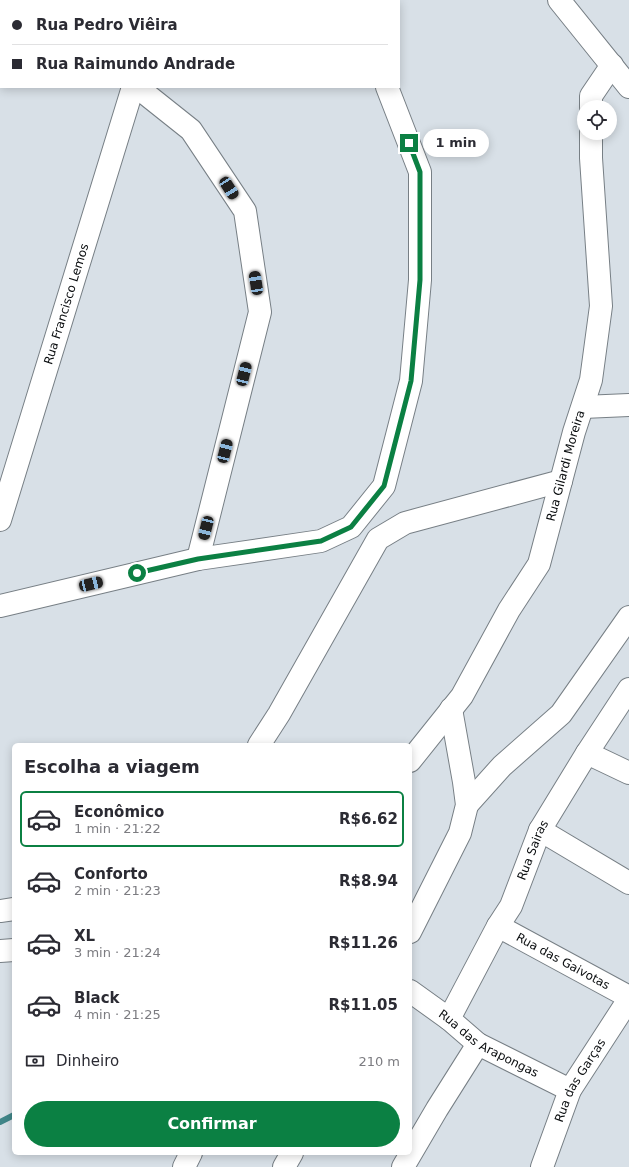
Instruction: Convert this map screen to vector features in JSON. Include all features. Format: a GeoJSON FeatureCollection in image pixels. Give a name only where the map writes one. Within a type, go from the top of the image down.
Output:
{"type":"FeatureCollection","features":[{"type":"Feature","properties":{"kind":"street"},"geometry":{"type":"LineString","coordinates":[[559,0],[629,87]]}},
{"type":"Feature","properties":{"kind":"street"},"geometry":{"type":"LineString","coordinates":[[591,100],[591,96],[612,66]]}},
{"type":"Feature","properties":{"kind":"street","name":"Rua Francisco Lemos"},"geometry":{"type":"LineString","coordinates":[[0,520],[133,88]]}},
{"type":"Feature","properties":{"kind":"street"},"geometry":{"type":"LineString","coordinates":[[138,88],[191,130],[245,211],[260,312],[198,559]]}},
{"type":"Feature","properties":{"kind":"street"},"geometry":{"type":"LineString","coordinates":[[0,606],[198,559],[321,541],[351,527],[384,486],[411,381],[420,280],[420,172],[387,88]]}},
{"type":"Feature","properties":{"kind":"street","name":"Rua Gilardi Moreira"},"geometry":{"type":"LineString","coordinates":[[412,758],[462,696],[509,610],[539,564],[574,432],[591,380],[601,306],[591,140]]}},
{"type":"Feature","properties":{"kind":"street"},"geometry":{"type":"LineString","coordinates":[[583,406],[629,405]]}},
{"type":"Feature","properties":{"kind":"street"},"geometry":{"type":"LineString","coordinates":[[260,743],[378,539],[406,523],[561,481]]}},
{"type":"Feature","properties":{"kind":"street"},"geometry":{"type":"LineString","coordinates":[[467,805],[502,766],[561,714],[629,617]]}},
{"type":"Feature","properties":{"kind":"street","name":"Rua Sairas"},"geometry":{"type":"LineString","coordinates":[[449,1019],[498,926],[511,906],[540,830],[587,753],[629,689]]}},
{"type":"Feature","properties":{"kind":"street"},"geometry":{"type":"LineString","coordinates":[[412,928],[460,833],[467,805],[451,709]]}},
{"type":"Feature","properties":{"kind":"street"},"geometry":{"type":"LineString","coordinates":[[587,753],[629,773]]}},
{"type":"Feature","properties":{"kind":"street"},"geometry":{"type":"LineString","coordinates":[[540,830],[629,883]]}},
{"type":"Feature","properties":{"kind":"street"},"geometry":{"type":"LineString","coordinates":[[0,911],[12,909]]}},
{"type":"Feature","properties":{"kind":"street","name":"Rua das Gaivotas"},"geometry":{"type":"LineString","coordinates":[[498,926],[629,998]]}},
{"type":"Feature","properties":{"kind":"street"},"geometry":{"type":"LineString","coordinates":[[0,951],[12,950]]}},
{"type":"Feature","properties":{"kind":"street","name":"Rua das Arapongas"},"geometry":{"type":"LineString","coordinates":[[412,993],[449,1019],[478,1044],[570,1090]]}},
{"type":"Feature","properties":{"kind":"street","name":"Rua das Garças"},"geometry":{"type":"LineString","coordinates":[[542,1167],[570,1090],[629,998]]}},
{"type":"Feature","properties":{"kind":"street"},"geometry":{"type":"LineString","coordinates":[[412,1152],[478,1044]]}},
{"type":"Feature","properties":{"kind":"street"},"geometry":{"type":"LineString","coordinates":[[184,1167],[190,1155]]}},
{"type":"Feature","properties":{"kind":"street"},"geometry":{"type":"LineString","coordinates":[[284,1167],[291,1155]]}},
{"type":"Feature","properties":{"kind":"street"},"geometry":{"type":"LineString","coordinates":[[403,1167],[410,1155]]}},
{"type":"Feature","properties":{"kind":"waterway"},"geometry":{"type":"LineString","coordinates":[[0,1122],[12,1116]]}},
{"type":"Feature","properties":{"kind":"route"},"geometry":{"type":"LineString","coordinates":[[137,573],[198,559],[321,541],[351,527],[384,486],[411,381],[420,280],[420,172],[409,143]]}}]}
